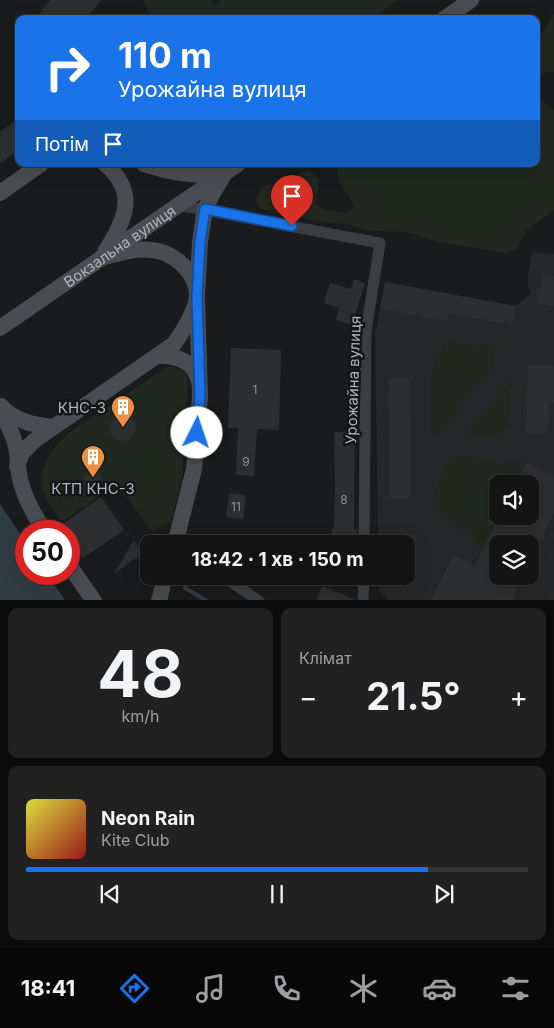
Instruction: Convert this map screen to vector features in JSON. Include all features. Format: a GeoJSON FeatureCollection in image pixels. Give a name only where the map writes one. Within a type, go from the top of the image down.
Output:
{"type":"FeatureCollection","features":[{"type":"Feature","properties":{"kind":"main road"},"geometry":{"type":"LineString","coordinates":[[450,15],[471,0]]}},
{"type":"Feature","properties":{"kind":"main road"},"geometry":{"type":"LineString","coordinates":[[0,193],[37,167]]}},
{"type":"Feature","properties":{"kind":"main road"},"geometry":{"type":"LineString","coordinates":[[101,258],[120,226],[125,212],[124,186],[114,171],[109,167]]}},
{"type":"Feature","properties":{"kind":"main road"},"geometry":{"type":"LineString","coordinates":[[154,167],[190,176],[232,168]]}},
{"type":"Feature","properties":{"kind":"main road"},"geometry":{"type":"LineString","coordinates":[[179,535],[194,470],[200,396],[197,296],[200,242],[205,209],[213,192],[232,168]]}},
{"type":"Feature","properties":{"kind":"main road","name":"Вокзальна вулиця"},"geometry":{"type":"LineString","coordinates":[[0,328],[232,168]]}},
{"type":"Feature","properties":{"kind":"main road"},"geometry":{"type":"LineString","coordinates":[[17,466],[22,453],[53,427],[174,344],[188,320],[197,296],[190,273],[180,262],[168,255],[151,250],[121,253],[101,258]]}},
{"type":"Feature","properties":{"kind":"main road"},"geometry":{"type":"LineString","coordinates":[[158,356],[175,357],[184,360],[193,367],[198,378],[200,396]]}},
{"type":"Feature","properties":{"kind":"main road"},"geometry":{"type":"LineString","coordinates":[[0,405],[15,418],[28,423],[53,427]]}},
{"type":"Feature","properties":{"kind":"main road"},"geometry":{"type":"LineString","coordinates":[[0,409],[14,441],[20,482],[38,520]]}},
{"type":"Feature","properties":{"kind":"main road"},"geometry":{"type":"LineString","coordinates":[[80,580],[94,600]]}},
{"type":"Feature","properties":{"kind":"main road"},"geometry":{"type":"LineString","coordinates":[[159,600],[163,585]]}},
{"type":"Feature","properties":{"kind":"street","name":"Урожайна вулиця"},"geometry":{"type":"LineString","coordinates":[[178,205],[380,243],[366,331],[364,535]]}},
{"type":"Feature","properties":{"kind":"street"},"geometry":{"type":"LineString","coordinates":[[236,585],[259,600]]}},
{"type":"Feature","properties":{"kind":"street"},"geometry":{"type":"LineString","coordinates":[[363,600],[364,585]]}},
{"type":"Feature","properties":{"kind":"shaded area"},"geometry":{"type":"Polygon","coordinates":[[[142,0],[211,0],[215,5],[223,0],[398,0],[377,15],[151,15],[142,0]]]}},
{"type":"Feature","properties":{"kind":"shaded area"},"geometry":{"type":"Polygon","coordinates":[[[554,14],[554,72],[543,73],[540,79],[540,36],[554,14]]]}},
{"type":"Feature","properties":{"kind":"shaded area"},"geometry":{"type":"Polygon","coordinates":[[[540,96],[544,103],[554,110],[554,210],[526,231],[518,248],[507,253],[438,242],[405,232],[372,231],[347,224],[328,223],[281,214],[260,209],[255,200],[261,188],[308,170],[319,179],[316,205],[330,211],[347,213],[354,208],[340,183],[337,167],[540,167],[540,96]]]}},
{"type":"Feature","properties":{"kind":"shaded area"},"geometry":{"type":"Polygon","coordinates":[[[532,252],[554,254],[554,600],[388,600],[379,590],[379,585],[415,585],[415,535],[378,535],[375,334],[385,282],[516,306],[531,293],[527,281],[532,252]]]}},
{"type":"Feature","properties":{"kind":"shaded area"},"geometry":{"type":"Polygon","coordinates":[[[445,343],[495,347],[494,364],[440,434],[431,431],[431,372],[445,343]]]}},
{"type":"Feature","properties":{"kind":"shaded area"},"geometry":{"type":"Polygon","coordinates":[[[167,367],[173,367],[185,372],[188,382],[182,477],[171,522],[152,531],[117,484],[65,520],[61,520],[45,495],[42,477],[50,455],[70,432],[167,367]]]}},
{"type":"Feature","properties":{"kind":"shaded area"},"geometry":{"type":"Polygon","coordinates":[[[511,380],[509,420],[504,431],[495,435],[467,434],[511,380]]]}},
{"type":"Feature","properties":{"kind":"shaded area"},"geometry":{"type":"Polygon","coordinates":[[[467,455],[523,469],[520,475],[489,475],[489,525],[494,525],[483,548],[443,513],[432,498],[449,458],[467,455]]]}},
{"type":"Feature","properties":{"kind":"shaded area"},"geometry":{"type":"Polygon","coordinates":[[[0,504],[15,526],[15,585],[55,585],[65,600],[0,600],[0,504]]]}},
{"type":"Feature","properties":{"kind":"building"},"geometry":{"type":"Polygon","coordinates":[[[50,0],[101,0],[89,15],[38,15],[50,0]]]}},
{"type":"Feature","properties":{"kind":"building"},"geometry":{"type":"Polygon","coordinates":[[[15,121],[15,153],[0,164],[0,132],[15,121]]]}},
{"type":"Feature","properties":{"kind":"building"},"geometry":{"type":"Polygon","coordinates":[[[543,274],[554,276],[554,306],[537,303],[543,274]]]}},
{"type":"Feature","properties":{"kind":"building"},"geometry":{"type":"Polygon","coordinates":[[[354,279],[365,283],[352,325],[336,320],[339,308],[324,303],[330,283],[351,289],[354,279]]]}},
{"type":"Feature","properties":{"kind":"building"},"geometry":{"type":"Polygon","coordinates":[[[385,282],[516,306],[512,325],[448,313],[447,321],[380,309],[385,282]]]}},
{"type":"Feature","properties":{"kind":"building"},"geometry":{"type":"Polygon","coordinates":[[[231,348],[281,350],[279,430],[257,429],[254,476],[236,475],[238,428],[228,428],[231,348]]]}},
{"type":"Feature","properties":{"kind":"building"},"geometry":{"type":"Polygon","coordinates":[[[528,365],[554,366],[554,402],[549,402],[548,433],[526,433],[528,365]]]}},
{"type":"Feature","properties":{"kind":"building"},"geometry":{"type":"Polygon","coordinates":[[[388,379],[409,379],[411,498],[390,498],[388,379]]]}},
{"type":"Feature","properties":{"kind":"building","name":"КНС-3"},"geometry":{"type":"Polygon","coordinates":[[[123,415],[132,419],[136,428],[132,437],[123,441],[114,437],[110,428],[114,419],[123,415]]]}},
{"type":"Feature","properties":{"kind":"building"},"geometry":{"type":"Polygon","coordinates":[[[334,432],[355,432],[354,529],[357,529],[357,535],[332,535],[332,528],[334,528],[334,432]]]}},
{"type":"Feature","properties":{"kind":"building"},"geometry":{"type":"Polygon","coordinates":[[[526,462],[554,476],[554,513],[539,544],[539,535],[490,535],[495,525],[539,525],[539,475],[520,475],[526,462]]]}},
{"type":"Feature","properties":{"kind":"building","name":"КТП КНС-3"},"geometry":{"type":"Polygon","coordinates":[[[97,469],[103,479],[89,488],[83,478],[97,469]]]}},
{"type":"Feature","properties":{"kind":"building"},"geometry":{"type":"Polygon","coordinates":[[[229,493],[246,495],[243,519],[226,517],[229,493]]]}},
{"type":"Feature","properties":{"kind":"building"},"geometry":{"type":"Polygon","coordinates":[[[101,497],[124,530],[83,558],[80,554],[80,520],[68,520],[101,497]]]}},
{"type":"Feature","properties":{"kind":"building"},"geometry":{"type":"Polygon","coordinates":[[[489,537],[489,585],[514,585],[518,587],[512,600],[431,600],[453,555],[475,566],[489,537]]]}},
{"type":"Feature","properties":{"kind":"building"},"geometry":{"type":"Polygon","coordinates":[[[134,540],[140,549],[140,555],[114,574],[134,540]]]}},
{"type":"Feature","properties":{"kind":"building"},"geometry":{"type":"Polygon","coordinates":[[[322,586],[356,600],[316,600],[322,586]]]}},
{"type":"Feature","properties":{"kind":"waterway"},"geometry":{"type":"LineString","coordinates":[[185,588],[205,600]]}},
{"type":"Feature","properties":{"kind":"place","name":"КНС-3"},"geometry":{"type":"Point","coordinates":[123,428]}},
{"type":"Feature","properties":{"kind":"place","name":"КТП КНС-3"},"geometry":{"type":"Point","coordinates":[93,478]}},
{"type":"Feature","properties":{"kind":"route"},"geometry":{"type":"LineString","coordinates":[[197,433],[200,396],[197,296],[200,242],[205,209],[292,226]]}}]}
